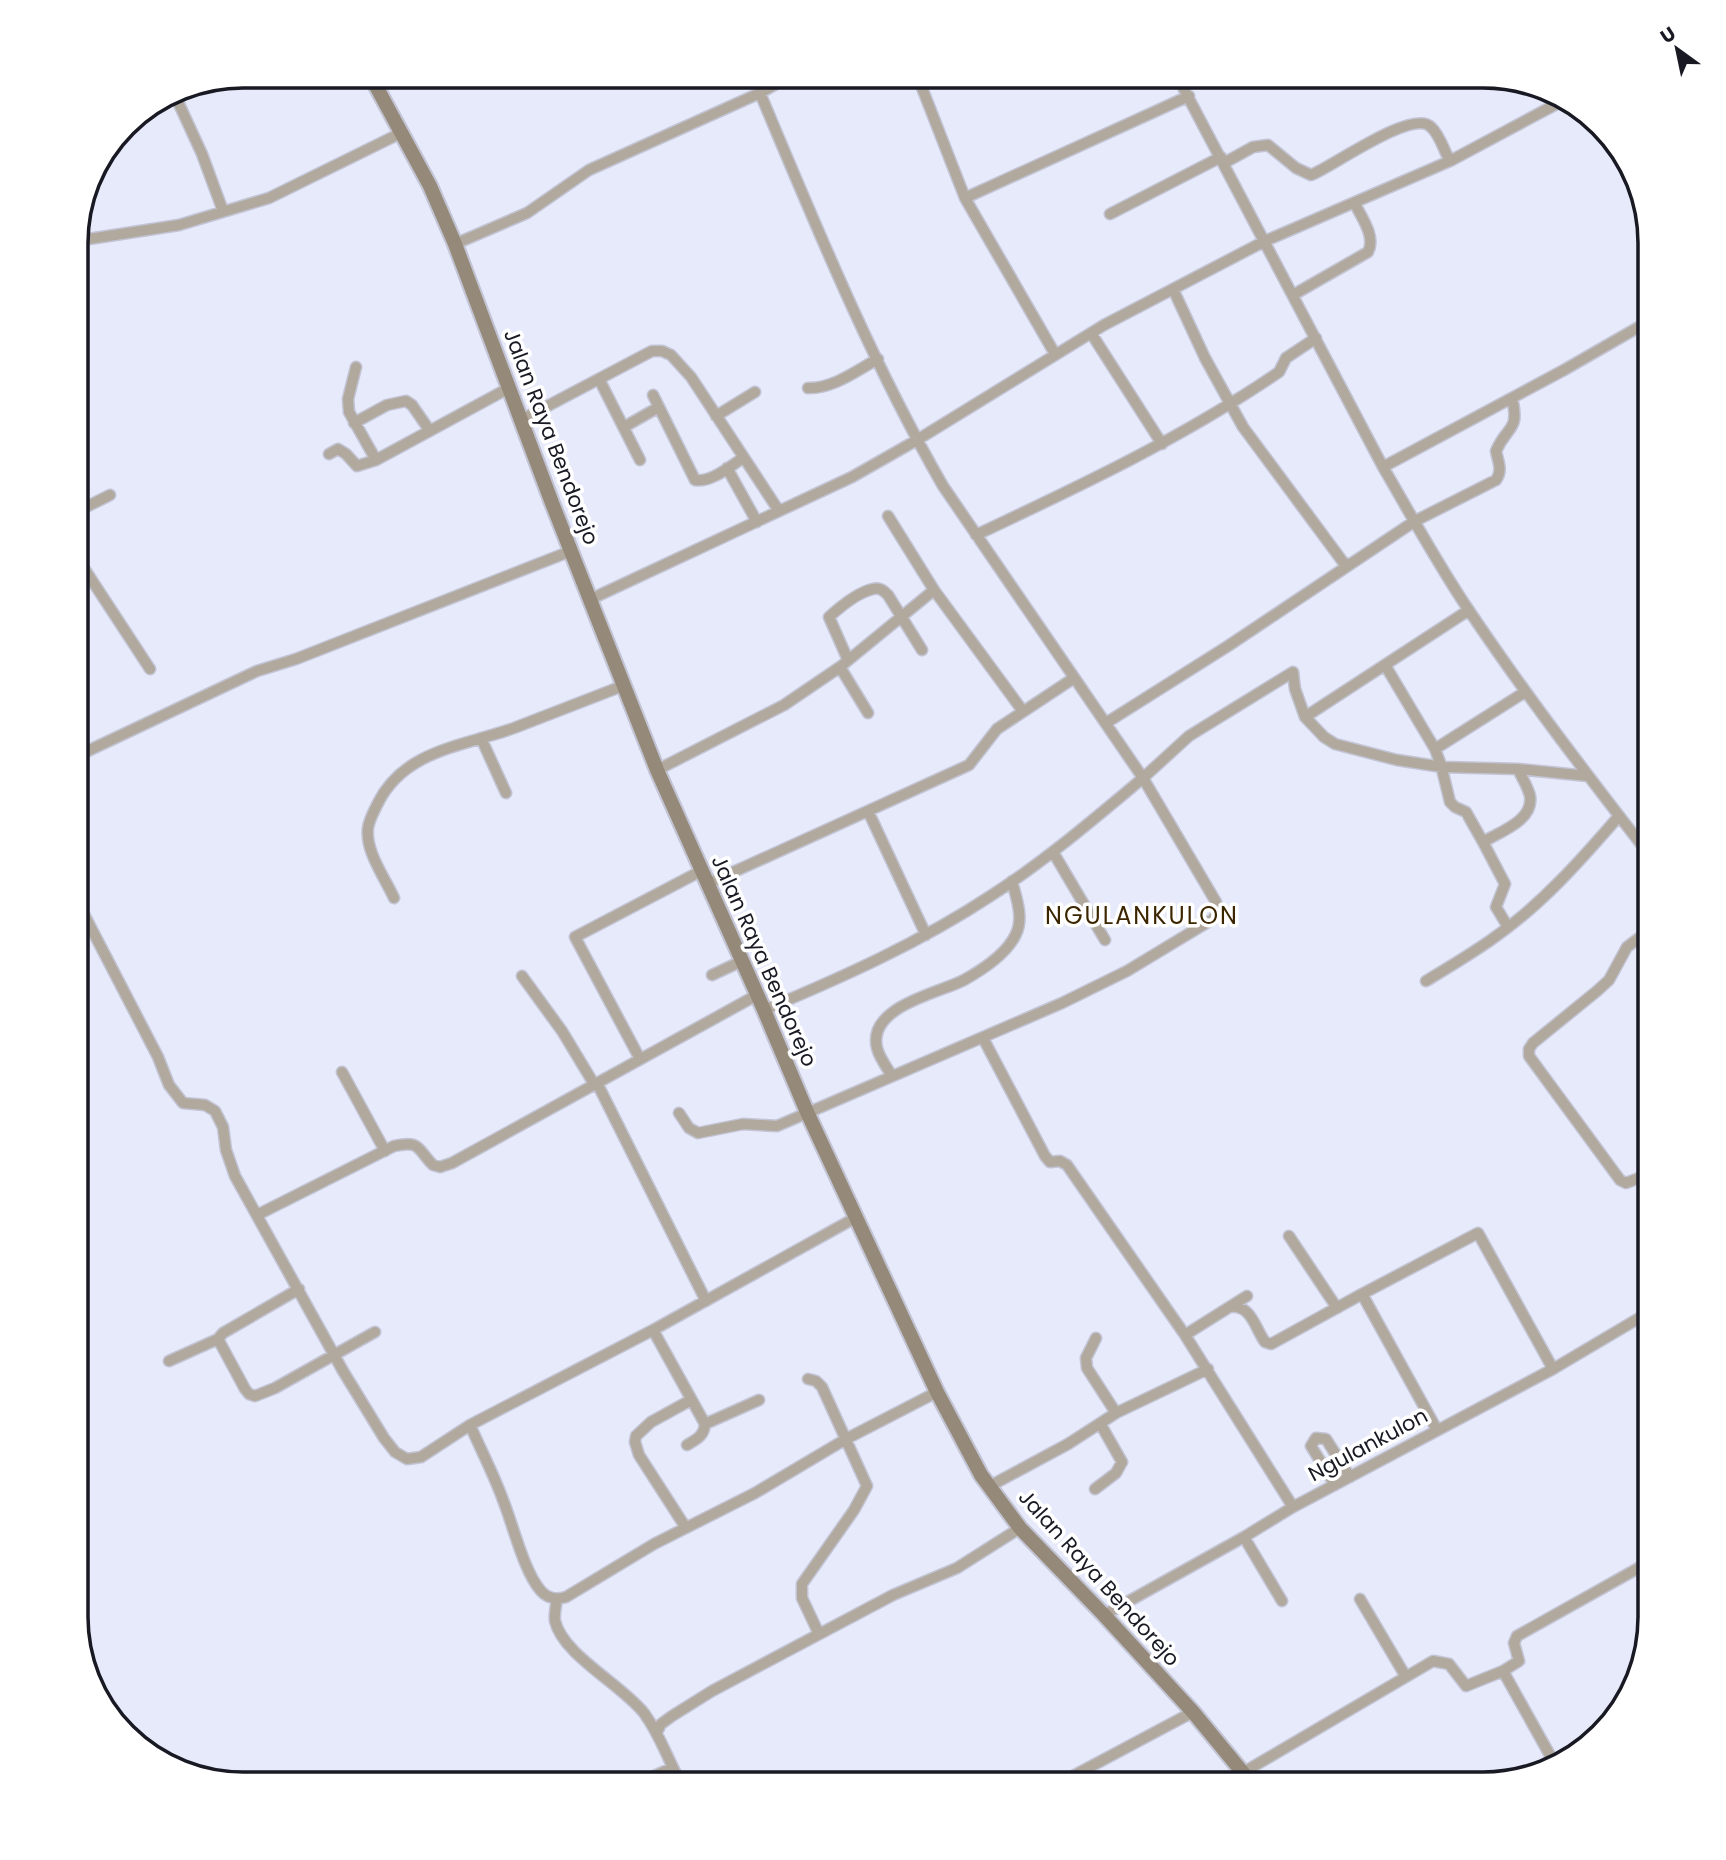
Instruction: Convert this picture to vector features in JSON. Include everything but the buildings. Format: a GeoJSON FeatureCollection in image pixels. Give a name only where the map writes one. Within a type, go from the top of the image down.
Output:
{"type":"FeatureCollection","features":[{"type":"Feature","properties":{"kind":"main road","name":"Jalan Raya Bendorejo"},"geometry":{"type":"LineString","coordinates":[[377,88],[430,186],[455,244],[657,770],[807,1112],[937,1392],[976,1465],[1020,1528],[1194,1712],[1242,1772]]}},
{"type":"Feature","properties":{"kind":"street"},"geometry":{"type":"LineString","coordinates":[[455,244],[527,213],[589,170],[769,88]]}},
{"type":"Feature","properties":{"kind":"street"},"geometry":{"type":"LineString","coordinates":[[922,88],[965,198],[1055,354]]}},
{"type":"Feature","properties":{"kind":"street"},"geometry":{"type":"LineString","coordinates":[[1184,88],[1383,467],[1415,521],[1469,610],[1525,692],[1638,841]]}},
{"type":"Feature","properties":{"kind":"street"},"geometry":{"type":"LineString","coordinates":[[679,1113],[690,1128],[698,1133],[743,1124],[777,1126],[983,1038],[1127,971],[1195,932],[1218,912],[1216,902],[1143,778],[943,486],[917,440],[830,259],[760,93]]}},
{"type":"Feature","properties":{"kind":"street"},"geometry":{"type":"LineString","coordinates":[[965,198],[1189,96]]}},
{"type":"Feature","properties":{"kind":"street"},"geometry":{"type":"LineString","coordinates":[[178,102],[202,154],[223,211]]}},
{"type":"Feature","properties":{"kind":"street"},"geometry":{"type":"LineString","coordinates":[[591,599],[852,477],[1091,332],[1265,241],[1450,161],[1555,105]]}},
{"type":"Feature","properties":{"kind":"street"},"geometry":{"type":"LineString","coordinates":[[1110,214],[1253,147],[1268,145],[1296,168],[1311,175],[1398,128],[1422,122],[1432,127],[1450,161]]}},
{"type":"Feature","properties":{"kind":"street"},"geometry":{"type":"LineString","coordinates":[[88,239],[179,225],[269,198],[401,133]]}},
{"type":"Feature","properties":{"kind":"street"},"geometry":{"type":"LineString","coordinates":[[1293,295],[1371,248],[1370,237],[1355,204]]}},
{"type":"Feature","properties":{"kind":"street"},"geometry":{"type":"LineString","coordinates":[[1173,289],[1229,403],[1254,444],[1343,562],[1349,565]]}},
{"type":"Feature","properties":{"kind":"street"},"geometry":{"type":"LineString","coordinates":[[1383,467],[1638,327]]}},
{"type":"Feature","properties":{"kind":"street"},"geometry":{"type":"LineString","coordinates":[[1091,332],[1162,444]]}},
{"type":"Feature","properties":{"kind":"street"},"geometry":{"type":"LineString","coordinates":[[976,534],[1106,474],[1162,444],[1279,372],[1286,358],[1316,338]]}},
{"type":"Feature","properties":{"kind":"street"},"geometry":{"type":"LineString","coordinates":[[521,420],[652,351],[662,351],[671,355],[691,377],[779,511]]}},
{"type":"Feature","properties":{"kind":"street"},"geometry":{"type":"LineString","coordinates":[[808,388],[830,385],[878,359]]}},
{"type":"Feature","properties":{"kind":"street"},"geometry":{"type":"LineString","coordinates":[[356,367],[348,399],[349,412],[376,460]]}},
{"type":"Feature","properties":{"kind":"street"},"geometry":{"type":"LineString","coordinates":[[599,379],[640,460]]}},
{"type":"Feature","properties":{"kind":"street"},"geometry":{"type":"LineString","coordinates":[[329,454],[338,449],[357,466],[376,460],[509,388]]}},
{"type":"Feature","properties":{"kind":"street"},"geometry":{"type":"LineString","coordinates":[[716,416],[755,392]]}},
{"type":"Feature","properties":{"kind":"street"},"geometry":{"type":"LineString","coordinates":[[653,395],[695,480],[701,481],[743,458]]}},
{"type":"Feature","properties":{"kind":"street"},"geometry":{"type":"LineString","coordinates":[[1106,723],[1228,646],[1415,521],[1496,480],[1500,474],[1500,466],[1496,451],[1514,424],[1512,398]]}},
{"type":"Feature","properties":{"kind":"street"},"geometry":{"type":"LineString","coordinates":[[354,423],[387,405],[406,401],[412,405],[429,431]]}},
{"type":"Feature","properties":{"kind":"street"},"geometry":{"type":"LineString","coordinates":[[624,427],[659,407]]}},
{"type":"Feature","properties":{"kind":"street"},"geometry":{"type":"LineString","coordinates":[[727,468],[757,522]]}},
{"type":"Feature","properties":{"kind":"street"},"geometry":{"type":"LineString","coordinates":[[88,506],[110,495]]}},
{"type":"Feature","properties":{"kind":"street"},"geometry":{"type":"LineString","coordinates":[[888,516],[934,590],[1022,710]]}},
{"type":"Feature","properties":{"kind":"street"},"geometry":{"type":"LineString","coordinates":[[88,751],[257,671],[296,659],[571,551]]}},
{"type":"Feature","properties":{"kind":"street"},"geometry":{"type":"LineString","coordinates":[[88,574],[150,669]]}},
{"type":"Feature","properties":{"kind":"street"},"geometry":{"type":"LineString","coordinates":[[868,713],[844,664],[829,620],[831,615],[875,588],[883,589],[922,650]]}},
{"type":"Feature","properties":{"kind":"street"},"geometry":{"type":"LineString","coordinates":[[657,770],[784,705],[844,664],[934,590]]}},
{"type":"Feature","properties":{"kind":"street"},"geometry":{"type":"LineString","coordinates":[[1305,717],[1469,610]]}},
{"type":"Feature","properties":{"kind":"street"},"geometry":{"type":"LineString","coordinates":[[1385,666],[1434,749],[1441,764],[1450,802],[1466,812],[1505,884],[1496,907],[1508,927]]}},
{"type":"Feature","properties":{"kind":"street"},"geometry":{"type":"LineString","coordinates":[[764,1010],[813,990],[926,935],[1012,881],[1053,852],[1143,778],[1189,736],[1293,672],[1295,689],[1305,717],[1324,737],[1335,744],[1397,760],[1588,776]]}},
{"type":"Feature","properties":{"kind":"street"},"geometry":{"type":"LineString","coordinates":[[640,1059],[575,937],[704,877],[868,811],[969,765],[997,729],[1074,678]]}},
{"type":"Feature","properties":{"kind":"street"},"geometry":{"type":"LineString","coordinates":[[394,898],[374,856],[368,828],[385,789],[418,760],[435,752],[511,729],[625,685]]}},
{"type":"Feature","properties":{"kind":"street"},"geometry":{"type":"LineString","coordinates":[[1434,749],[1525,692]]}},
{"type":"Feature","properties":{"kind":"street"},"geometry":{"type":"LineString","coordinates":[[481,738],[506,793]]}},
{"type":"Feature","properties":{"kind":"street"},"geometry":{"type":"LineString","coordinates":[[1483,842],[1513,826],[1530,804],[1530,796],[1518,769]]}},
{"type":"Feature","properties":{"kind":"street"},"geometry":{"type":"LineString","coordinates":[[868,811],[926,935]]}},
{"type":"Feature","properties":{"kind":"street"},"geometry":{"type":"LineString","coordinates":[[1426,981],[1508,927],[1559,883],[1619,816]]}},
{"type":"Feature","properties":{"kind":"street"},"geometry":{"type":"LineString","coordinates":[[1053,852],[1105,940]]}},
{"type":"Feature","properties":{"kind":"street"},"geometry":{"type":"LineString","coordinates":[[892,1076],[877,1049],[878,1031],[892,1013],[911,1000],[962,981],[995,959],[1005,948],[1016,935],[1019,925],[1019,910],[1012,881]]}},
{"type":"Feature","properties":{"kind":"street"},"geometry":{"type":"LineString","coordinates":[[88,922],[158,1057],[169,1085],[183,1103],[205,1105],[218,1116],[235,1176],[384,1438],[395,1452],[407,1459],[422,1457],[470,1425],[653,1331],[855,1218]]}},
{"type":"Feature","properties":{"kind":"street"},"geometry":{"type":"LineString","coordinates":[[1638,939],[1627,947],[1609,980],[1534,1043],[1529,1049],[1529,1056],[1622,1182],[1638,1178]]}},
{"type":"Feature","properties":{"kind":"street"},"geometry":{"type":"LineString","coordinates":[[712,975],[742,961]]}},
{"type":"Feature","properties":{"kind":"street"},"geometry":{"type":"LineString","coordinates":[[522,976],[596,1084],[706,1301]]}},
{"type":"Feature","properties":{"kind":"street"},"geometry":{"type":"LineString","coordinates":[[257,1215],[394,1146],[411,1143],[421,1147],[433,1165],[440,1167],[452,1163],[757,995]]}},
{"type":"Feature","properties":{"kind":"street"},"geometry":{"type":"LineString","coordinates":[[983,1038],[1045,1156],[1050,1162],[1060,1161],[1066,1165],[1208,1369],[1293,1507]]}},
{"type":"Feature","properties":{"kind":"street"},"geometry":{"type":"LineString","coordinates":[[342,1072],[385,1151]]}},
{"type":"Feature","properties":{"kind":"street"},"geometry":{"type":"LineString","coordinates":[[1230,1307],[1247,1311],[1265,1342],[1271,1344],[1478,1233],[1553,1368]]}},
{"type":"Feature","properties":{"kind":"street"},"geometry":{"type":"LineString","coordinates":[[1289,1236],[1337,1308]]}},
{"type":"Feature","properties":{"kind":"street"},"geometry":{"type":"LineString","coordinates":[[169,1361],[218,1339],[223,1333],[299,1289]]}},
{"type":"Feature","properties":{"kind":"street"},"geometry":{"type":"LineString","coordinates":[[1362,1294],[1437,1430]]}},
{"type":"Feature","properties":{"kind":"street"},"geometry":{"type":"LineString","coordinates":[[1185,1335],[1247,1296]]}},
{"type":"Feature","properties":{"kind":"street","name":"Ngulankulon"},"geometry":{"type":"LineString","coordinates":[[1104,1615],[1293,1507],[1553,1368],[1638,1319]]}},
{"type":"Feature","properties":{"kind":"street"},"geometry":{"type":"LineString","coordinates":[[653,1331],[705,1423],[700,1437],[687,1445]]}},
{"type":"Feature","properties":{"kind":"street"},"geometry":{"type":"LineString","coordinates":[[218,1339],[245,1389],[255,1396],[275,1388],[375,1332]]}},
{"type":"Feature","properties":{"kind":"street"},"geometry":{"type":"LineString","coordinates":[[1096,1338],[1086,1358],[1087,1368],[1116,1413]]}},
{"type":"Feature","properties":{"kind":"street"},"geometry":{"type":"LineString","coordinates":[[990,1486],[1101,1425],[1116,1413],[1208,1369]]}},
{"type":"Feature","properties":{"kind":"street"},"geometry":{"type":"LineString","coordinates":[[808,1379],[816,1381],[822,1387],[867,1486],[854,1510],[802,1584],[803,1598],[819,1634]]}},
{"type":"Feature","properties":{"kind":"street"},"geometry":{"type":"LineString","coordinates":[[470,1425],[502,1497],[532,1576],[548,1597],[557,1599],[566,1597],[654,1544],[755,1493],[846,1440],[937,1392]]}},
{"type":"Feature","properties":{"kind":"street"},"geometry":{"type":"LineString","coordinates":[[686,1528],[639,1455],[635,1442],[636,1436],[651,1422],[691,1400]]}},
{"type":"Feature","properties":{"kind":"street"},"geometry":{"type":"LineString","coordinates":[[705,1423],[759,1400]]}},
{"type":"Feature","properties":{"kind":"street"},"geometry":{"type":"LineString","coordinates":[[1095,1489],[1116,1473],[1122,1462],[1101,1425]]}},
{"type":"Feature","properties":{"kind":"street"},"geometry":{"type":"LineString","coordinates":[[1335,1485],[1311,1446],[1316,1437],[1326,1438],[1350,1477]]}},
{"type":"Feature","properties":{"kind":"street"},"geometry":{"type":"LineString","coordinates":[[657,1732],[661,1724],[671,1716],[712,1691],[893,1595],[957,1568],[1020,1528]]}},
{"type":"Feature","properties":{"kind":"street"},"geometry":{"type":"LineString","coordinates":[[1244,1537],[1282,1601]]}},
{"type":"Feature","properties":{"kind":"street"},"geometry":{"type":"LineString","coordinates":[[1263,1772],[1433,1661],[1449,1664],[1466,1686],[1503,1671],[1519,1661],[1514,1643],[1517,1636],[1638,1568]]}},
{"type":"Feature","properties":{"kind":"street"},"geometry":{"type":"LineString","coordinates":[[557,1599],[555,1621],[570,1647],[632,1699],[664,1742],[674,1772]]}},
{"type":"Feature","properties":{"kind":"street"},"geometry":{"type":"LineString","coordinates":[[1360,1599],[1406,1677]]}},
{"type":"Feature","properties":{"kind":"street"},"geometry":{"type":"LineString","coordinates":[[1503,1671],[1551,1757]]}},
{"type":"Feature","properties":{"kind":"street"},"geometry":{"type":"LineString","coordinates":[[1081,1772],[1194,1712]]}},
{"type":"Feature","properties":{"kind":"street"},"geometry":{"type":"LineString","coordinates":[[663,1772],[672,1768]]}},
{"type":"Feature","properties":{"kind":"district","name":"NGULANKULON"},"geometry":{"type":"Point","coordinates":[1142,916]}}]}
